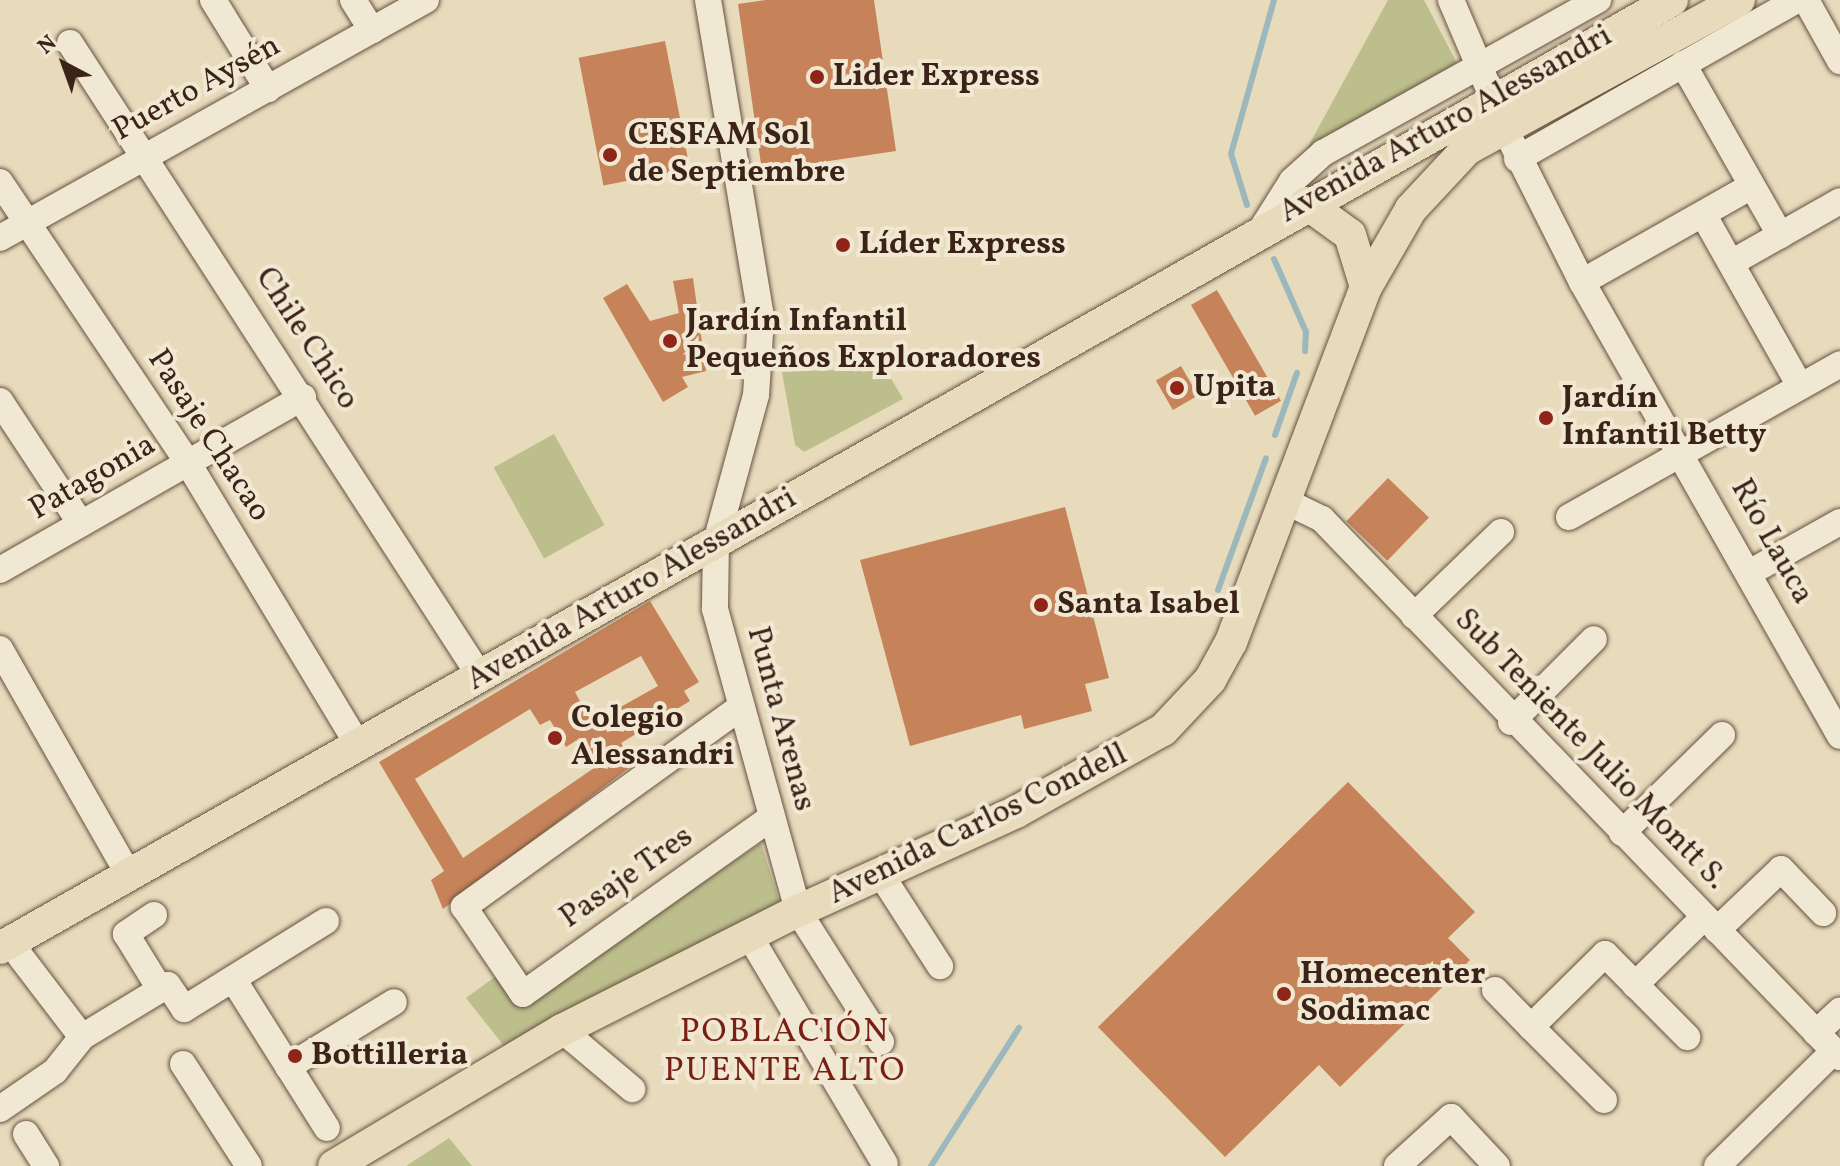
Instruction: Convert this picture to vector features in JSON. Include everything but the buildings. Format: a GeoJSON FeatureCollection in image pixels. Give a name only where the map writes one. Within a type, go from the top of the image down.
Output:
{"type":"FeatureCollection","features":[{"type":"Feature","properties":{"kind":"main road","name":"Avenida Arturo Alessandri"},"geometry":{"type":"LineString","coordinates":[[10,952],[129,875],[1492,96],[1672,0]]}},
{"type":"Feature","properties":{"kind":"main road","name":"Avenida Arturo Alessandri"},"geometry":{"type":"LineString","coordinates":[[1467,149],[1739,0]]}},
{"type":"Feature","properties":{"kind":"main road"},"geometry":{"type":"LineString","coordinates":[[1467,149],[1492,96]]}},
{"type":"Feature","properties":{"kind":"main road","name":"Avenida Carlos Condell"},"geometry":{"type":"LineString","coordinates":[[334,1166],[562,1030],[798,911],[1134,750],[1184,711],[1231,642],[1366,287],[1411,209],[1467,149]]}},
{"type":"Feature","properties":{"kind":"main road"},"geometry":{"type":"LineString","coordinates":[[1306,203],[1350,235],[1366,287]]}},
{"type":"Feature","properties":{"kind":"street"},"geometry":{"type":"LineString","coordinates":[[213,0],[268,89]]}},
{"type":"Feature","properties":{"kind":"street"},"geometry":{"type":"LineString","coordinates":[[353,0],[372,30]]}},
{"type":"Feature","properties":{"kind":"street","name":"Puerto Aysén"},"geometry":{"type":"LineString","coordinates":[[0,238],[426,0]]}},
{"type":"Feature","properties":{"kind":"street","name":"Punta Arenas"},"geometry":{"type":"LineString","coordinates":[[708,0],[761,318],[756,395],[716,542],[715,609],[798,911],[881,1042]]}},
{"type":"Feature","properties":{"kind":"street"},"geometry":{"type":"LineString","coordinates":[[1451,0],[1492,96]]}},
{"type":"Feature","properties":{"kind":"street","name":"Avenida Arturo Alessandri"},"geometry":{"type":"LineString","coordinates":[[1263,227],[1275,202],[1323,153],[1598,0]]}},
{"type":"Feature","properties":{"kind":"street","name":"Avenida Arturo Alessandri"},"geometry":{"type":"LineString","coordinates":[[1517,159],[1797,0]]}},
{"type":"Feature","properties":{"kind":"street"},"geometry":{"type":"LineString","coordinates":[[1806,0],[1840,61]]}},
{"type":"Feature","properties":{"kind":"street"},"geometry":{"type":"LineString","coordinates":[[1821,0],[1840,33]]}},
{"type":"Feature","properties":{"kind":"street","name":"Chile Chico"},"geometry":{"type":"LineString","coordinates":[[70,43],[303,397],[480,676]]}},
{"type":"Feature","properties":{"kind":"street"},"geometry":{"type":"LineString","coordinates":[[1683,64],[1780,235]]}},
{"type":"Feature","properties":{"kind":"street","name":"Río Lauca"},"geometry":{"type":"LineString","coordinates":[[1505,129],[1517,159],[1582,282],[1682,453],[1840,736]]}},
{"type":"Feature","properties":{"kind":"street","name":"Pasaje Chacao"},"geometry":{"type":"LineString","coordinates":[[0,182],[188,463],[350,732]]}},
{"type":"Feature","properties":{"kind":"street"},"geometry":{"type":"LineString","coordinates":[[1582,282],[1752,186]]}},
{"type":"Feature","properties":{"kind":"street"},"geometry":{"type":"LineString","coordinates":[[1731,263],[1840,201]]}},
{"type":"Feature","properties":{"kind":"street"},"geometry":{"type":"LineString","coordinates":[[1703,214],[1800,386]]}},
{"type":"Feature","properties":{"kind":"street"},"geometry":{"type":"LineString","coordinates":[[1569,517],[1840,364]]}},
{"type":"Feature","properties":{"kind":"street","name":"Patagonia"},"geometry":{"type":"LineString","coordinates":[[0,570],[303,397]]}},
{"type":"Feature","properties":{"kind":"street"},"geometry":{"type":"LineString","coordinates":[[0,401],[81,524]]}},
{"type":"Feature","properties":{"kind":"street","name":"Sub Teniente Julio Montt S."},"geometry":{"type":"LineString","coordinates":[[1285,501],[1322,519],[1511,722],[1830,1047]]}},
{"type":"Feature","properties":{"kind":"street"},"geometry":{"type":"LineString","coordinates":[[1749,573],[1840,522]]}},
{"type":"Feature","properties":{"kind":"street"},"geometry":{"type":"LineString","coordinates":[[1414,616],[1501,532]]}},
{"type":"Feature","properties":{"kind":"street"},"geometry":{"type":"LineString","coordinates":[[1511,722],[1594,639]]}},
{"type":"Feature","properties":{"kind":"street"},"geometry":{"type":"LineString","coordinates":[[0,649],[129,875]]}},
{"type":"Feature","properties":{"kind":"street","name":"Pasaje Tres"},"geometry":{"type":"LineString","coordinates":[[741,707],[464,907],[523,994],[771,818]]}},
{"type":"Feature","properties":{"kind":"street"},"geometry":{"type":"LineString","coordinates":[[1622,833],[1722,735]]}},
{"type":"Feature","properties":{"kind":"street"},"geometry":{"type":"LineString","coordinates":[[1635,985],[1781,869],[1823,913]]}},
{"type":"Feature","properties":{"kind":"street"},"geometry":{"type":"LineString","coordinates":[[880,873],[940,966]]}},
{"type":"Feature","properties":{"kind":"street"},"geometry":{"type":"LineString","coordinates":[[154,915],[126,934],[160,989]]}},
{"type":"Feature","properties":{"kind":"street"},"geometry":{"type":"LineString","coordinates":[[0,1109],[55,1071],[82,1037],[160,989],[168,985],[184,1009],[326,921]]}},
{"type":"Feature","properties":{"kind":"street"},"geometry":{"type":"LineString","coordinates":[[749,935],[885,1164]]}},
{"type":"Feature","properties":{"kind":"street"},"geometry":{"type":"LineString","coordinates":[[10,952],[82,1037]]}},
{"type":"Feature","properties":{"kind":"street"},"geometry":{"type":"LineString","coordinates":[[1531,1027],[1605,954],[1687,1037]]}},
{"type":"Feature","properties":{"kind":"street"},"geometry":{"type":"LineString","coordinates":[[233,979],[327,1128]]}},
{"type":"Feature","properties":{"kind":"street"},"geometry":{"type":"LineString","coordinates":[[1495,990],[1604,1100]]}},
{"type":"Feature","properties":{"kind":"street"},"geometry":{"type":"LineString","coordinates":[[288,1067],[394,1002]]}},
{"type":"Feature","properties":{"kind":"street"},"geometry":{"type":"LineString","coordinates":[[1717,1166],[1830,1047],[1840,1011]]}},
{"type":"Feature","properties":{"kind":"street"},"geometry":{"type":"LineString","coordinates":[[562,1030],[632,1089]]}},
{"type":"Feature","properties":{"kind":"street"},"geometry":{"type":"LineString","coordinates":[[183,1064],[249,1166]]}},
{"type":"Feature","properties":{"kind":"street"},"geometry":{"type":"LineString","coordinates":[[1397,1166],[1451,1117],[1497,1166]]}},
{"type":"Feature","properties":{"kind":"street"},"geometry":{"type":"LineString","coordinates":[[26,1134],[46,1166]]}},
{"type":"Feature","properties":{"kind":"green space"},"geometry":{"type":"Polygon","coordinates":[[[1388,0],[1424,0],[1459,67],[1304,154],[1388,0]]]}},
{"type":"Feature","properties":{"kind":"green space"},"geometry":{"type":"Polygon","coordinates":[[[885,368],[903,399],[804,452],[795,445],[782,372],[885,368]]]}},
{"type":"Feature","properties":{"kind":"green space"},"geometry":{"type":"Polygon","coordinates":[[[554,434],[604,525],[544,558],[494,467],[554,434]]]}},
{"type":"Feature","properties":{"kind":"green space"},"geometry":{"type":"Polygon","coordinates":[[[761,843],[782,910],[504,1046],[466,998],[499,974],[520,1006],[761,843]]]}},
{"type":"Feature","properties":{"kind":"green space"},"geometry":{"type":"Polygon","coordinates":[[[449,1138],[472,1166],[406,1166],[449,1138]]]}},
{"type":"Feature","properties":{"kind":"waterway"},"geometry":{"type":"LineString","coordinates":[[1247,205],[1231,154],[1274,0]]}},
{"type":"Feature","properties":{"kind":"waterway"},"geometry":{"type":"LineString","coordinates":[[1274,259],[1306,332],[1305,351]]}},
{"type":"Feature","properties":{"kind":"waterway"},"geometry":{"type":"LineString","coordinates":[[1275,435],[1297,373]]}},
{"type":"Feature","properties":{"kind":"waterway"},"geometry":{"type":"LineString","coordinates":[[1218,590],[1266,458]]}},
{"type":"Feature","properties":{"kind":"waterway"},"geometry":{"type":"LineString","coordinates":[[931,1166],[1019,1028]]}},
{"type":"Feature","properties":{"kind":"place","name":"Lider Express"},"geometry":{"type":"Point","coordinates":[817,77]}},
{"type":"Feature","properties":{"kind":"place","name":"CESFAM Sol de Septiembre"},"geometry":{"type":"Point","coordinates":[610,155]}},
{"type":"Feature","properties":{"kind":"place","name":"Líder Express"},"geometry":{"type":"Point","coordinates":[843,245]}},
{"type":"Feature","properties":{"kind":"place","name":"Jardín Infantil Pequeños Exploradores"},"geometry":{"type":"Point","coordinates":[670,341]}},
{"type":"Feature","properties":{"kind":"place","name":"Upita"},"geometry":{"type":"Point","coordinates":[1177,388]}},
{"type":"Feature","properties":{"kind":"place","name":"Jardín Infantil Betty"},"geometry":{"type":"Point","coordinates":[1546,418]}},
{"type":"Feature","properties":{"kind":"place","name":"Santa Isabel"},"geometry":{"type":"Point","coordinates":[1041,605]}},
{"type":"Feature","properties":{"kind":"place","name":"Colegio Alessandri"},"geometry":{"type":"Point","coordinates":[555,738]}},
{"type":"Feature","properties":{"kind":"place","name":"Homecenter Sodimac"},"geometry":{"type":"Point","coordinates":[1284,994]}},
{"type":"Feature","properties":{"kind":"place","name":"Bottilleria"},"geometry":{"type":"Point","coordinates":[295,1056]}},
{"type":"Feature","properties":{"kind":"district","name":"POBLACIÓN PUENTE ALTO"},"geometry":{"type":"Point","coordinates":[785,1052]}}]}
